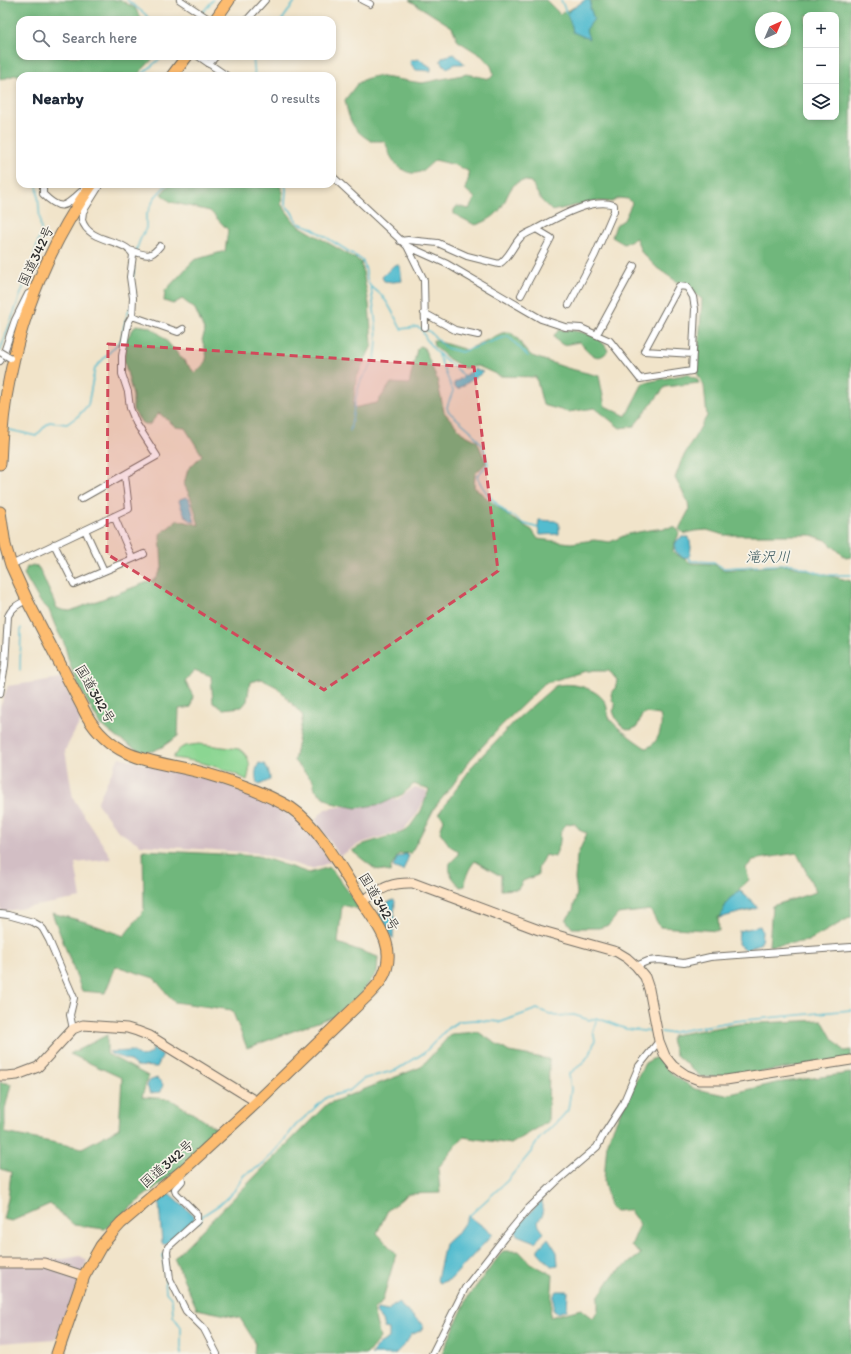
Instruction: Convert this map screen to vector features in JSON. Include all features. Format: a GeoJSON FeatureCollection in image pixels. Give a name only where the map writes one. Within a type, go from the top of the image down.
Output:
{"type":"FeatureCollection","features":[{"type":"Feature","properties":{"kind":"highway"},"geometry":{"type":"LineString","coordinates":[[218,16],[229,0]]}},
{"type":"Feature","properties":{"kind":"highway"},"geometry":{"type":"LineString","coordinates":[[175,72],[184,60]]}},
{"type":"Feature","properties":{"kind":"highway","name":"国道342号"},"geometry":{"type":"LineString","coordinates":[[0,464],[6,394],[12,359],[35,292],[51,254],[64,228],[89,188]]}},
{"type":"Feature","properties":{"kind":"highway","name":"国道342号"},"geometry":{"type":"LineString","coordinates":[[0,512],[5,545],[11,565],[86,716],[103,737],[114,747],[134,757],[233,782],[291,808],[315,831],[378,925],[387,943],[389,952],[387,967],[380,981],[257,1102],[181,1172],[121,1223],[101,1246],[84,1276],[57,1354]]}},
{"type":"Feature","properties":{"kind":"street"},"geometry":{"type":"LineString","coordinates":[[180,0],[204,16]]}},
{"type":"Feature","properties":{"kind":"street"},"geometry":{"type":"LineString","coordinates":[[251,16],[265,0]]}},
{"type":"Feature","properties":{"kind":"street"},"geometry":{"type":"LineString","coordinates":[[362,0],[370,4]]}},
{"type":"Feature","properties":{"kind":"street"},"geometry":{"type":"LineString","coordinates":[[204,60],[221,72]]}},
{"type":"Feature","properties":{"kind":"street"},"geometry":{"type":"LineString","coordinates":[[209,64],[212,60]]}},
{"type":"Feature","properties":{"kind":"street"},"geometry":{"type":"LineString","coordinates":[[336,180],[407,246],[447,264],[541,319],[565,327],[581,328],[610,341],[640,379],[692,371],[693,354],[695,309],[693,297],[687,288],[679,286],[644,351],[693,354]]}},
{"type":"Feature","properties":{"kind":"street"},"geometry":{"type":"LineString","coordinates":[[43,188],[43,194],[50,201],[58,205],[69,204],[87,188]]}},
{"type":"Feature","properties":{"kind":"street"},"geometry":{"type":"LineString","coordinates":[[98,188],[82,214],[83,223],[89,231],[129,250],[148,256],[155,253],[160,246]]}},
{"type":"Feature","properties":{"kind":"street"},"geometry":{"type":"LineString","coordinates":[[400,241],[408,240],[438,243],[467,256],[499,264],[505,261],[520,238],[557,217],[580,208],[596,205],[614,205],[615,207],[595,255],[569,305]]}},
{"type":"Feature","properties":{"kind":"street"},"geometry":{"type":"LineString","coordinates":[[521,295],[551,238],[536,229]]}},
{"type":"Feature","properties":{"kind":"street"},"geometry":{"type":"LineString","coordinates":[[407,246],[424,280],[425,327]]}},
{"type":"Feature","properties":{"kind":"street"},"geometry":{"type":"LineString","coordinates":[[81,499],[157,456],[136,423],[130,408],[128,392],[122,374],[122,356],[128,323],[132,316],[133,298],[130,277],[133,255],[129,250]]}},
{"type":"Feature","properties":{"kind":"street"},"geometry":{"type":"LineString","coordinates":[[597,334],[634,266]]}},
{"type":"Feature","properties":{"kind":"street"},"geometry":{"type":"LineString","coordinates":[[0,361],[15,320],[28,294],[35,292]]}},
{"type":"Feature","properties":{"kind":"street"},"geometry":{"type":"LineString","coordinates":[[424,313],[455,330],[478,335]]}},
{"type":"Feature","properties":{"kind":"street"},"geometry":{"type":"LineString","coordinates":[[132,316],[178,332],[183,329]]}},
{"type":"Feature","properties":{"kind":"street"},"geometry":{"type":"LineString","coordinates":[[0,352],[12,359]]}},
{"type":"Feature","properties":{"kind":"street"},"geometry":{"type":"LineString","coordinates":[[11,565],[129,509],[125,475]]}},
{"type":"Feature","properties":{"kind":"street"},"geometry":{"type":"LineString","coordinates":[[114,516],[132,558]]}},
{"type":"Feature","properties":{"kind":"street"},"geometry":{"type":"LineString","coordinates":[[85,530],[104,571]]}},
{"type":"Feature","properties":{"kind":"street"},"geometry":{"type":"LineString","coordinates":[[54,544],[74,584],[144,554]]}},
{"type":"Feature","properties":{"kind":"street"},"geometry":{"type":"LineString","coordinates":[[0,694],[5,665],[8,616],[18,604],[28,600]]}},
{"type":"Feature","properties":{"kind":"street"},"geometry":{"type":"LineString","coordinates":[[362,901],[390,885],[413,883],[539,930],[617,952],[636,966],[644,977],[649,989],[659,1041],[665,1056],[674,1066],[686,1075],[699,1080],[726,1080],[851,1060]]}},
{"type":"Feature","properties":{"kind":"street"},"geometry":{"type":"LineString","coordinates":[[0,914],[33,922],[43,929],[74,998],[70,1015],[73,1029]]}},
{"type":"Feature","properties":{"kind":"street"},"geometry":{"type":"LineString","coordinates":[[636,966],[648,961],[659,960],[684,963],[710,957],[851,947]]}},
{"type":"Feature","properties":{"kind":"street"},"geometry":{"type":"LineString","coordinates":[[0,1076],[17,1075],[38,1067],[73,1029],[83,1025],[106,1026],[138,1031],[175,1051],[257,1102]]}},
{"type":"Feature","properties":{"kind":"street"},"geometry":{"type":"LineString","coordinates":[[432,1354],[465,1288],[504,1238],[528,1209],[597,1147],[622,1106],[639,1066],[659,1041]]}},
{"type":"Feature","properties":{"kind":"street"},"geometry":{"type":"LineString","coordinates":[[181,1172],[182,1181],[175,1189],[176,1193],[197,1214],[198,1221],[168,1247],[167,1252],[170,1279],[186,1311],[204,1329],[218,1354]]}},
{"type":"Feature","properties":{"kind":"street"},"geometry":{"type":"LineString","coordinates":[[0,1263],[44,1263],[84,1276]]}},
{"type":"Feature","properties":{"kind":"highlighted area"},"geometry":{"type":"Polygon","coordinates":[[[108,344],[474,367],[498,571],[324,690],[107,554],[108,344]]]}},
{"type":"Feature","properties":{"kind":"shaded area"},"geometry":{"type":"Polygon","coordinates":[[[61,678],[82,718],[65,750],[73,798],[112,859],[75,863],[81,898],[1,912],[0,707],[8,686],[61,678]]]}},
{"type":"Feature","properties":{"kind":"shaded area"},"geometry":{"type":"Polygon","coordinates":[[[119,757],[227,785],[283,811],[296,818],[309,831],[331,862],[312,869],[258,853],[141,845],[118,831],[97,803],[119,757]]]}},
{"type":"Feature","properties":{"kind":"shaded area"},"geometry":{"type":"Polygon","coordinates":[[[415,787],[427,791],[425,799],[416,815],[403,830],[361,843],[340,856],[315,820],[325,809],[398,799],[415,787]]]}},
{"type":"Feature","properties":{"kind":"shaded area"},"geometry":{"type":"Polygon","coordinates":[[[80,1256],[87,1260],[56,1339],[0,1343],[0,1259],[63,1259],[80,1256]]]}},
{"type":"Feature","properties":{"kind":"green space"},"geometry":{"type":"Polygon","coordinates":[[[0,0],[120,0],[135,8],[140,16],[16,16],[16,60],[152,60],[140,72],[16,72],[16,75],[0,80],[0,0]]]}},
{"type":"Feature","properties":{"kind":"green space"},"geometry":{"type":"Polygon","coordinates":[[[409,0],[546,0],[560,14],[589,0],[851,0],[851,557],[846,558],[826,540],[811,535],[724,535],[707,530],[694,531],[684,534],[679,529],[689,510],[688,502],[675,478],[682,459],[707,416],[704,386],[697,373],[702,299],[657,268],[642,253],[636,238],[624,244],[612,237],[616,225],[624,220],[632,203],[628,199],[619,198],[612,202],[595,201],[552,211],[541,200],[531,182],[523,181],[518,182],[513,186],[501,208],[495,215],[475,225],[454,214],[454,210],[457,206],[469,209],[475,198],[465,189],[469,177],[468,171],[455,165],[435,160],[420,172],[411,173],[402,169],[395,163],[383,141],[371,141],[359,133],[355,128],[350,119],[345,100],[357,84],[365,79],[376,76],[422,83],[467,74],[490,79],[494,74],[491,66],[482,56],[458,41],[452,27],[409,0]]]}},
{"type":"Feature","properties":{"kind":"green space"},"geometry":{"type":"Polygon","coordinates":[[[166,188],[281,188],[283,192],[281,204],[296,224],[361,262],[369,304],[372,345],[356,379],[353,408],[377,403],[391,383],[409,384],[417,349],[420,346],[424,348],[437,379],[444,412],[462,433],[477,441],[486,463],[475,474],[474,487],[508,516],[532,530],[538,539],[571,543],[594,540],[610,542],[628,534],[674,527],[679,531],[673,552],[691,563],[714,564],[723,570],[787,565],[851,581],[851,917],[808,941],[769,946],[772,906],[816,892],[797,853],[753,860],[746,868],[749,880],[739,889],[752,902],[753,910],[718,917],[719,931],[660,927],[650,910],[618,914],[609,925],[599,928],[572,928],[566,920],[573,910],[577,893],[575,879],[577,856],[587,833],[581,831],[574,823],[567,824],[562,830],[555,857],[545,855],[538,868],[538,875],[523,881],[518,889],[501,890],[501,875],[475,861],[468,873],[465,886],[460,887],[450,871],[450,863],[458,855],[458,851],[450,846],[440,832],[444,819],[439,813],[474,764],[516,720],[555,686],[568,684],[576,685],[591,690],[597,694],[606,704],[609,717],[612,722],[646,748],[657,739],[661,724],[660,715],[645,713],[642,715],[637,727],[630,730],[621,725],[617,720],[613,711],[615,703],[612,700],[611,694],[615,689],[617,680],[609,671],[586,671],[545,683],[501,726],[470,760],[435,807],[411,853],[399,854],[391,867],[390,872],[375,869],[352,851],[364,844],[403,832],[409,828],[421,811],[429,790],[414,784],[403,794],[382,804],[356,808],[332,803],[315,790],[313,781],[294,761],[303,716],[277,687],[261,679],[250,682],[247,701],[242,707],[223,709],[213,703],[211,676],[194,670],[185,681],[193,696],[191,707],[179,709],[178,736],[162,747],[153,751],[142,752],[119,739],[100,724],[78,685],[70,665],[64,643],[49,610],[39,600],[24,574],[27,567],[33,565],[39,568],[57,608],[70,611],[156,579],[162,568],[160,534],[178,520],[199,525],[191,498],[184,484],[188,469],[202,455],[185,428],[176,427],[159,413],[149,425],[142,423],[133,410],[133,396],[124,360],[127,338],[136,325],[150,327],[162,336],[195,373],[203,365],[206,358],[206,350],[202,340],[205,332],[195,309],[182,299],[173,304],[164,301],[165,291],[194,260],[225,251],[228,230],[210,211],[171,202],[161,194],[166,188]]]}},
{"type":"Feature","properties":{"kind":"green space"},"geometry":{"type":"Polygon","coordinates":[[[559,330],[580,332],[594,336],[605,345],[608,351],[600,357],[592,355],[579,342],[563,345],[556,340],[554,335],[559,330]]]}},
{"type":"Feature","properties":{"kind":"green space"},"geometry":{"type":"Polygon","coordinates":[[[510,332],[532,356],[567,368],[599,376],[605,406],[626,416],[643,383],[687,374],[697,379],[699,383],[665,387],[634,426],[620,428],[595,408],[568,412],[543,405],[536,377],[500,376],[478,366],[464,368],[449,359],[434,346],[433,340],[467,350],[502,333],[510,332]]]}},
{"type":"Feature","properties":{"kind":"green space"},"geometry":{"type":"Polygon","coordinates":[[[199,744],[239,749],[243,752],[249,763],[247,780],[211,765],[173,758],[181,748],[199,744]]]}},
{"type":"Feature","properties":{"kind":"green space"},"geometry":{"type":"Polygon","coordinates":[[[143,850],[258,856],[309,873],[330,867],[362,910],[342,905],[338,943],[378,957],[377,972],[359,997],[334,1016],[247,1048],[232,1010],[174,1002],[154,978],[116,966],[105,993],[82,991],[52,913],[86,922],[124,936],[144,910],[143,850]]]}},
{"type":"Feature","properties":{"kind":"green space"},"geometry":{"type":"Polygon","coordinates":[[[822,1020],[832,1038],[844,1051],[851,1050],[851,1059],[725,1077],[701,1077],[676,1055],[671,1040],[673,1035],[739,1024],[822,1020]]]}},
{"type":"Feature","properties":{"kind":"green space"},"geometry":{"type":"Polygon","coordinates":[[[478,1032],[509,1052],[549,1059],[548,1122],[511,1144],[463,1137],[438,1168],[440,1193],[408,1194],[388,1210],[377,1233],[396,1254],[382,1302],[373,1310],[380,1338],[367,1354],[254,1354],[255,1342],[240,1318],[197,1309],[174,1258],[327,1104],[421,1067],[451,1034],[478,1032]]]}},
{"type":"Feature","properties":{"kind":"green space"},"geometry":{"type":"Polygon","coordinates":[[[107,1035],[107,1054],[148,1076],[142,1097],[170,1099],[219,1130],[184,1165],[105,1229],[74,1225],[50,1204],[12,1221],[3,1219],[8,1199],[11,1172],[0,1169],[0,1082],[11,1084],[5,1109],[5,1133],[82,1148],[119,1128],[122,1078],[70,1054],[107,1035]]]}},
{"type":"Feature","properties":{"kind":"green space"},"geometry":{"type":"Polygon","coordinates":[[[658,1056],[673,1075],[695,1089],[726,1095],[776,1083],[851,1073],[851,1354],[442,1354],[468,1297],[503,1251],[519,1251],[530,1263],[553,1275],[550,1317],[581,1309],[593,1318],[598,1310],[598,1297],[613,1275],[641,1254],[631,1246],[640,1224],[629,1210],[616,1211],[610,1207],[604,1181],[607,1142],[629,1093],[645,1063],[658,1056]]]}},
{"type":"Feature","properties":{"kind":"water"},"geometry":{"type":"Polygon","coordinates":[[[585,0],[590,0],[591,2],[590,8],[594,19],[586,30],[589,39],[573,32],[567,14],[585,0]]]}},
{"type":"Feature","properties":{"kind":"water"},"geometry":{"type":"Polygon","coordinates":[[[454,54],[465,64],[455,64],[447,68],[440,61],[443,57],[454,54]]]}},
{"type":"Feature","properties":{"kind":"water"},"geometry":{"type":"Polygon","coordinates":[[[420,59],[431,67],[431,71],[416,70],[410,63],[411,60],[420,59]]]}},
{"type":"Feature","properties":{"kind":"water"},"geometry":{"type":"Polygon","coordinates":[[[394,265],[400,266],[402,281],[384,281],[382,277],[394,265]]]}},
{"type":"Feature","properties":{"kind":"water"},"geometry":{"type":"Polygon","coordinates":[[[475,369],[483,372],[458,389],[454,386],[454,383],[475,369]]]}},
{"type":"Feature","properties":{"kind":"water"},"geometry":{"type":"Polygon","coordinates":[[[186,497],[189,499],[195,522],[186,517],[179,501],[180,499],[186,497]]]}},
{"type":"Feature","properties":{"kind":"water"},"geometry":{"type":"Polygon","coordinates":[[[539,520],[555,521],[559,523],[559,534],[540,535],[538,528],[539,520]]]}},
{"type":"Feature","properties":{"kind":"water"},"geometry":{"type":"Polygon","coordinates":[[[682,537],[689,537],[691,547],[690,555],[683,558],[675,551],[676,542],[682,537]]]}},
{"type":"Feature","properties":{"kind":"water"},"geometry":{"type":"Polygon","coordinates":[[[259,763],[264,764],[267,768],[270,780],[259,785],[257,783],[256,775],[259,763]]]}},
{"type":"Feature","properties":{"kind":"water"},"geometry":{"type":"Polygon","coordinates":[[[405,854],[408,858],[403,871],[393,867],[397,858],[405,854]]]}},
{"type":"Feature","properties":{"kind":"water"},"geometry":{"type":"Polygon","coordinates":[[[740,891],[758,908],[719,918],[729,899],[740,891]]]}},
{"type":"Feature","properties":{"kind":"water"},"geometry":{"type":"Polygon","coordinates":[[[393,900],[395,901],[393,939],[380,917],[379,911],[384,905],[393,900]]]}},
{"type":"Feature","properties":{"kind":"water"},"geometry":{"type":"Polygon","coordinates":[[[760,926],[762,931],[761,943],[746,950],[738,944],[739,931],[760,926]]]}},
{"type":"Feature","properties":{"kind":"water"},"geometry":{"type":"Polygon","coordinates":[[[152,1048],[163,1055],[157,1067],[136,1066],[129,1060],[109,1052],[132,1051],[142,1057],[151,1053],[152,1048]]]}},
{"type":"Feature","properties":{"kind":"water"},"geometry":{"type":"Polygon","coordinates":[[[157,1078],[163,1084],[161,1092],[150,1093],[147,1086],[149,1081],[157,1078]]]}},
{"type":"Feature","properties":{"kind":"water"},"geometry":{"type":"Polygon","coordinates":[[[170,1194],[194,1216],[194,1220],[164,1245],[162,1243],[159,1203],[166,1195],[170,1194]]]}},
{"type":"Feature","properties":{"kind":"water"},"geometry":{"type":"Polygon","coordinates":[[[541,1201],[543,1214],[538,1221],[539,1226],[544,1233],[535,1242],[517,1235],[515,1229],[541,1201]]]}},
{"type":"Feature","properties":{"kind":"water"},"geometry":{"type":"Polygon","coordinates":[[[469,1216],[493,1234],[451,1279],[440,1283],[437,1280],[445,1244],[458,1232],[469,1216]]]}},
{"type":"Feature","properties":{"kind":"water"},"geometry":{"type":"Polygon","coordinates":[[[548,1238],[557,1252],[558,1265],[551,1266],[538,1252],[538,1249],[548,1238]]]}},
{"type":"Feature","properties":{"kind":"water"},"geometry":{"type":"Polygon","coordinates":[[[557,1291],[568,1291],[567,1310],[557,1313],[553,1310],[554,1295],[557,1291]]]}},
{"type":"Feature","properties":{"kind":"water"},"geometry":{"type":"Polygon","coordinates":[[[398,1303],[423,1325],[422,1330],[411,1335],[406,1343],[395,1354],[371,1354],[379,1344],[389,1338],[389,1329],[384,1328],[382,1320],[376,1313],[377,1309],[388,1311],[393,1305],[398,1303]]]}},
{"type":"Feature","properties":{"kind":"waterway"},"geometry":{"type":"LineString","coordinates":[[127,0],[147,16]]}},
{"type":"Feature","properties":{"kind":"waterway"},"geometry":{"type":"LineString","coordinates":[[203,12],[213,0]]}},
{"type":"Feature","properties":{"kind":"waterway"},"geometry":{"type":"LineString","coordinates":[[285,16],[296,0]]}},
{"type":"Feature","properties":{"kind":"waterway"},"geometry":{"type":"LineString","coordinates":[[561,0],[567,14]]}},
{"type":"Feature","properties":{"kind":"waterway"},"geometry":{"type":"LineString","coordinates":[[145,72],[158,60]]}},
{"type":"Feature","properties":{"kind":"waterway"},"geometry":{"type":"LineString","coordinates":[[253,60],[255,72]]}},
{"type":"Feature","properties":{"kind":"waterway"},"geometry":{"type":"LineString","coordinates":[[0,351],[31,266],[41,232],[37,188]]}},
{"type":"Feature","properties":{"kind":"waterway"},"geometry":{"type":"LineString","coordinates":[[136,251],[146,228],[146,216],[155,197],[163,188]]}},
{"type":"Feature","properties":{"kind":"waterway"},"geometry":{"type":"LineString","coordinates":[[286,188],[285,205],[291,211],[298,223],[310,227],[362,260],[365,267],[367,280],[371,287],[376,322],[376,349],[374,361],[363,376],[360,383],[355,401],[350,431]]}},
{"type":"Feature","properties":{"kind":"waterway"},"geometry":{"type":"LineString","coordinates":[[133,279],[134,269]]}},
{"type":"Feature","properties":{"kind":"waterway"},"geometry":{"type":"LineString","coordinates":[[371,287],[385,300],[401,329],[417,327],[429,331],[446,348],[461,352],[508,336],[528,356]]}},
{"type":"Feature","properties":{"kind":"waterway"},"geometry":{"type":"LineString","coordinates":[[6,429],[36,436],[49,422],[67,424],[78,416],[88,405],[95,368],[121,340],[130,308]]}},
{"type":"Feature","properties":{"kind":"waterway"},"geometry":{"type":"LineString","coordinates":[[422,329],[429,344],[464,376]]}},
{"type":"Feature","properties":{"kind":"waterway"},"geometry":{"type":"LineString","coordinates":[[438,354],[453,391],[447,407],[448,411],[470,430],[483,446],[488,464],[477,476],[480,482],[490,497],[508,515],[514,516],[522,523],[538,528]]}},
{"type":"Feature","properties":{"kind":"waterway","name":"滝沢川"},"geometry":{"type":"LineString","coordinates":[[688,557],[691,561],[714,562],[723,568],[791,564],[825,575],[851,575]]}},
{"type":"Feature","properties":{"kind":"waterway"},"geometry":{"type":"LineString","coordinates":[[20,670],[21,628]]}},
{"type":"Feature","properties":{"kind":"waterway"},"geometry":{"type":"LineString","coordinates":[[199,1223],[202,1216],[219,1205],[234,1191],[244,1175],[262,1165],[296,1125],[327,1097],[349,1091],[363,1079],[396,1070],[424,1053],[448,1028],[459,1021],[477,1020],[501,1022],[537,1009],[555,1016],[574,1015],[589,1020],[597,1018],[626,1029],[653,1032]]}},
{"type":"Feature","properties":{"kind":"waterway"},"geometry":{"type":"LineString","coordinates":[[661,1032],[668,1033],[735,1021],[851,1010]]}},
{"type":"Feature","properties":{"kind":"waterway"},"geometry":{"type":"LineString","coordinates":[[469,1216],[507,1181],[531,1152],[539,1139],[568,1110],[571,1089],[569,1074],[583,1063],[591,1052],[595,1040],[593,1031],[597,1018]]}},
{"type":"Feature","properties":{"kind":"waterway"},"geometry":{"type":"LineString","coordinates":[[165,1254],[163,1255],[166,1292],[172,1299],[173,1316],[181,1327],[181,1354]]}}]}
